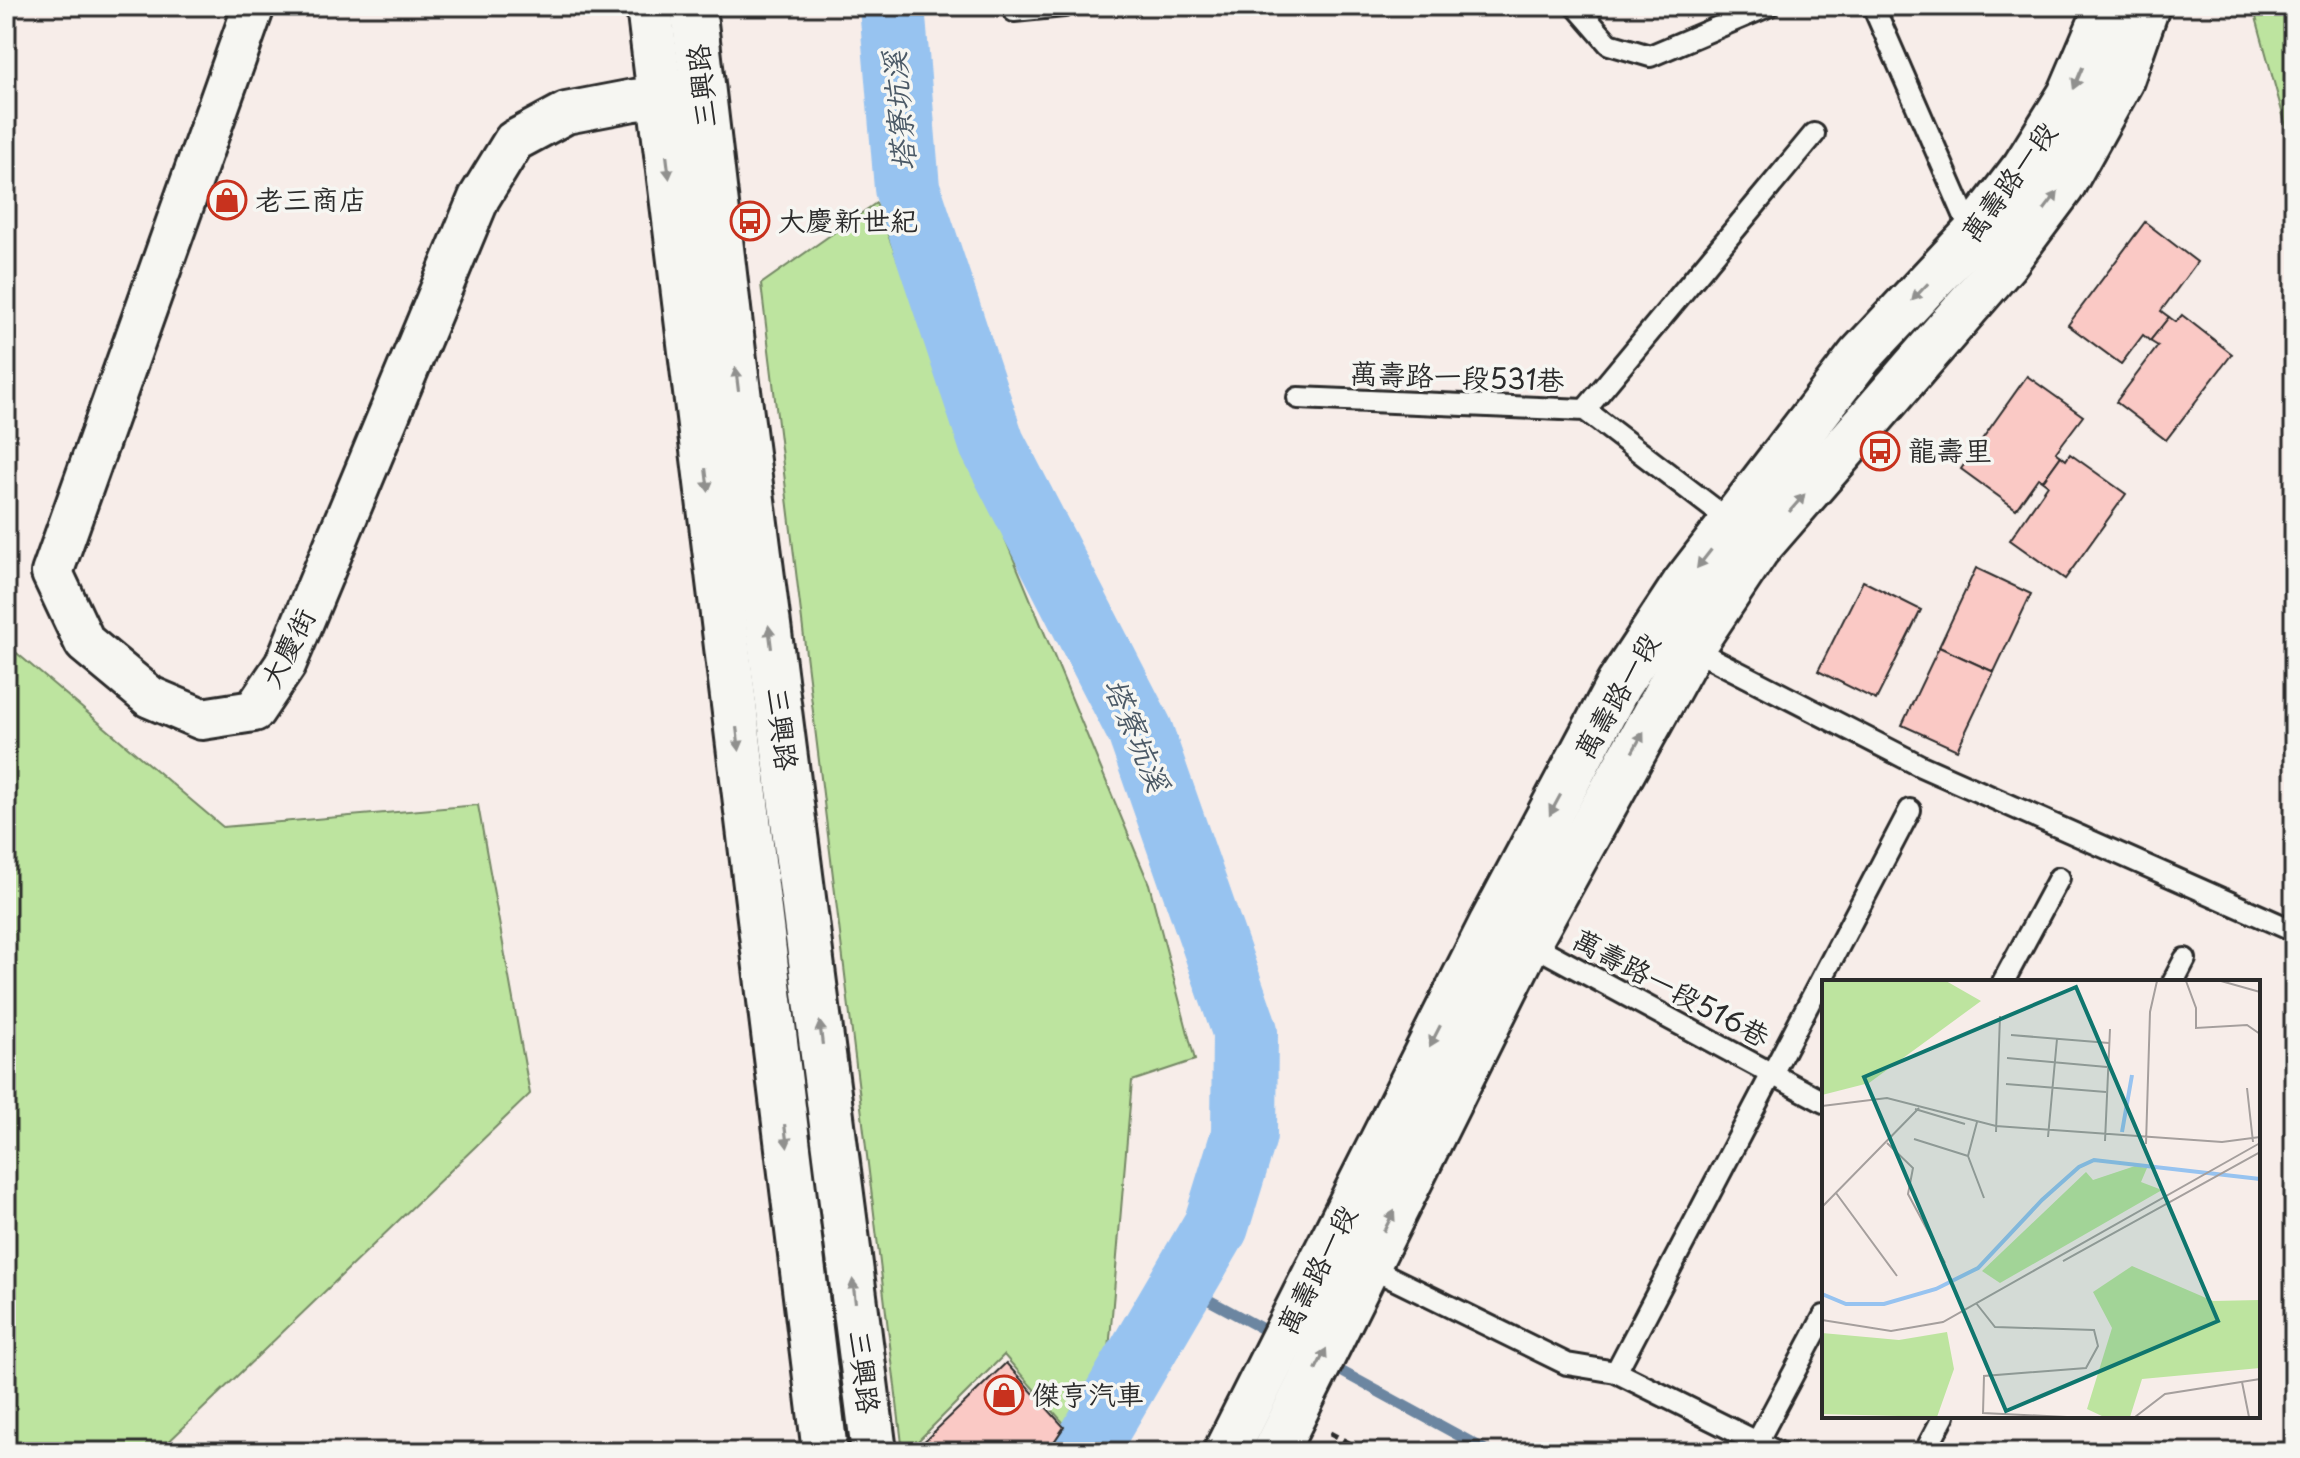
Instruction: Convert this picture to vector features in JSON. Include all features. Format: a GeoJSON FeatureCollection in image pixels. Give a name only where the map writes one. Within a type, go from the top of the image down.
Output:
{"type":"FeatureCollection","features":[{"type":"Feature","properties":{"kind":"main road","name":"三興路"},"geometry":{"type":"LineString","coordinates":[[649,6],[681,96],[874,1452]]}},
{"type":"Feature","properties":{"kind":"main road","name":"三興路"},"geometry":{"type":"LineString","coordinates":[[693,6],[681,96],[825,1452]]}},
{"type":"Feature","properties":{"kind":"main road","name":"萬壽路一段"},"geometry":{"type":"LineString","coordinates":[[1989,250],[2025,167],[2070,95],[2108,6]]}},
{"type":"Feature","properties":{"kind":"main road","name":"萬壽路一段"},"geometry":{"type":"LineString","coordinates":[[1275,1452],[1367,1266],[1619,684],[1672,639],[1684,585],[1745,535],[1860,356],[1989,250],[2070,173],[2121,80],[2147,6]]}},
{"type":"Feature","properties":{"kind":"main road","name":"萬壽路一段"},"geometry":{"type":"LineString","coordinates":[[1226,1452],[1329,1246],[1510,933]]}},
{"type":"Feature","properties":{"kind":"street","name":"大慶街"},"geometry":{"type":"LineString","coordinates":[[254,6],[52,573],[85,643],[150,697],[202,719],[254,711],[285,665],[479,198],[514,141],[566,113],[681,96]]}},
{"type":"Feature","properties":{"kind":"lane"},"geometry":{"type":"LineString","coordinates":[[1014,11],[1064,6]]}},
{"type":"Feature","properties":{"kind":"lane"},"geometry":{"type":"LineString","coordinates":[[1576,6],[1609,44],[1650,56],[1768,6]]}},
{"type":"Feature","properties":{"kind":"lane"},"geometry":{"type":"LineString","coordinates":[[1873,6],[1989,250]]}},
{"type":"Feature","properties":{"kind":"lane"},"geometry":{"type":"LineString","coordinates":[[1585,410],[1814,134]]}},
{"type":"Feature","properties":{"kind":"lane","name":"萬壽路一段531巷"},"geometry":{"type":"LineString","coordinates":[[1298,398],[1585,410],[1745,535]]}},
{"type":"Feature","properties":{"kind":"lane"},"geometry":{"type":"LineString","coordinates":[[1672,639],[1921,766],[2294,931]]}},
{"type":"Feature","properties":{"kind":"lane"},"geometry":{"type":"LineString","coordinates":[[1616,1372],[1910,810]]}},
{"type":"Feature","properties":{"kind":"lane"},"geometry":{"type":"LineString","coordinates":[[2004,980],[2059,878]]}},
{"type":"Feature","properties":{"kind":"lane","name":"萬壽路一段516巷"},"geometry":{"type":"LineString","coordinates":[[1510,933],[1822,1101]]}},
{"type":"Feature","properties":{"kind":"lane"},"geometry":{"type":"LineString","coordinates":[[2174,980],[2185,959]]}},
{"type":"Feature","properties":{"kind":"lane"},"geometry":{"type":"LineString","coordinates":[[1329,1246],[1567,1364],[1616,1372],[1777,1452]]}},
{"type":"Feature","properties":{"kind":"lane"},"geometry":{"type":"LineString","coordinates":[[1757,1442],[1822,1320]]}},
{"type":"Feature","properties":{"kind":"lane"},"geometry":{"type":"LineString","coordinates":[[1925,1452],[1943,1418]]}},
{"type":"Feature","properties":{"kind":"green space"},"geometry":{"type":"Polygon","coordinates":[[[2255,6],[2294,6],[2294,155],[2254,10],[2255,6]]]}},
{"type":"Feature","properties":{"kind":"green space"},"geometry":{"type":"Polygon","coordinates":[[[876,203],[984,488],[1149,884],[1195,1060],[1132,1081],[1108,1362],[1067,1427],[1004,1355],[907,1452],[903,1452],[761,284],[876,203]]]}},
{"type":"Feature","properties":{"kind":"green space"},"geometry":{"type":"Polygon","coordinates":[[[6,644],[223,827],[478,805],[530,1094],[158,1452],[6,1452],[6,644]]]}},
{"type":"Feature","properties":{"kind":"building"},"geometry":{"type":"Polygon","coordinates":[[[2145,222],[2197,262],[2161,311],[2169,317],[2150,341],[2143,335],[2121,364],[2068,325],[2145,222]]]}},
{"type":"Feature","properties":{"kind":"building"},"geometry":{"type":"Polygon","coordinates":[[[2182,315],[2232,354],[2166,440],[2116,402],[2158,346],[2150,341],[2169,317],[2176,322],[2182,315]]]}},
{"type":"Feature","properties":{"kind":"building"},"geometry":{"type":"Polygon","coordinates":[[[2027,376],[2083,416],[2056,452],[2061,456],[2043,481],[2038,478],[2016,509],[1961,469],[2027,376]]]}},
{"type":"Feature","properties":{"kind":"building"},"geometry":{"type":"Polygon","coordinates":[[[2070,454],[2126,494],[2065,579],[2010,540],[2048,485],[2043,481],[2061,456],[2066,460],[2070,454]]]}},
{"type":"Feature","properties":{"kind":"building"},"geometry":{"type":"Polygon","coordinates":[[[1976,568],[2031,594],[1994,672],[1939,647],[1976,568]]]}},
{"type":"Feature","properties":{"kind":"building"},"geometry":{"type":"Polygon","coordinates":[[[1863,581],[1921,610],[1876,700],[1818,671],[1863,581]]]}},
{"type":"Feature","properties":{"kind":"building"},"geometry":{"type":"Polygon","coordinates":[[[1939,647],[1994,672],[1957,750],[1902,725],[1939,647]]]}},
{"type":"Feature","properties":{"kind":"building","name":"傑亨汽車"},"geometry":{"type":"Polygon","coordinates":[[[1006,1363],[1064,1427],[1047,1452],[913,1452],[1006,1363]]]}},
{"type":"Feature","properties":{"kind":"waterway","name":"塔寮坑溪"},"geometry":{"type":"LineString","coordinates":[[892,6],[907,188],[992,444],[1140,731],[1245,1031],[1244,1135],[1216,1226],[1084,1452]]}},
{"type":"Feature","properties":{"kind":"waterway"},"geometry":{"type":"LineString","coordinates":[[1181,1285],[1274,1335]]}},
{"type":"Feature","properties":{"kind":"waterway"},"geometry":{"type":"LineString","coordinates":[[1328,1364],[1489,1452]]}},
{"type":"Feature","properties":{"kind":"place","name":"老三商店"},"geometry":{"type":"Point","coordinates":[227,200]}},
{"type":"Feature","properties":{"kind":"place","name":"大慶新世紀"},"geometry":{"type":"Point","coordinates":[750,221]}},
{"type":"Feature","properties":{"kind":"place","name":"龍壽里"},"geometry":{"type":"Point","coordinates":[1880,451]}},
{"type":"Feature","properties":{"kind":"place","name":"傑亨汽車"},"geometry":{"type":"Point","coordinates":[1004,1395]}}]}
